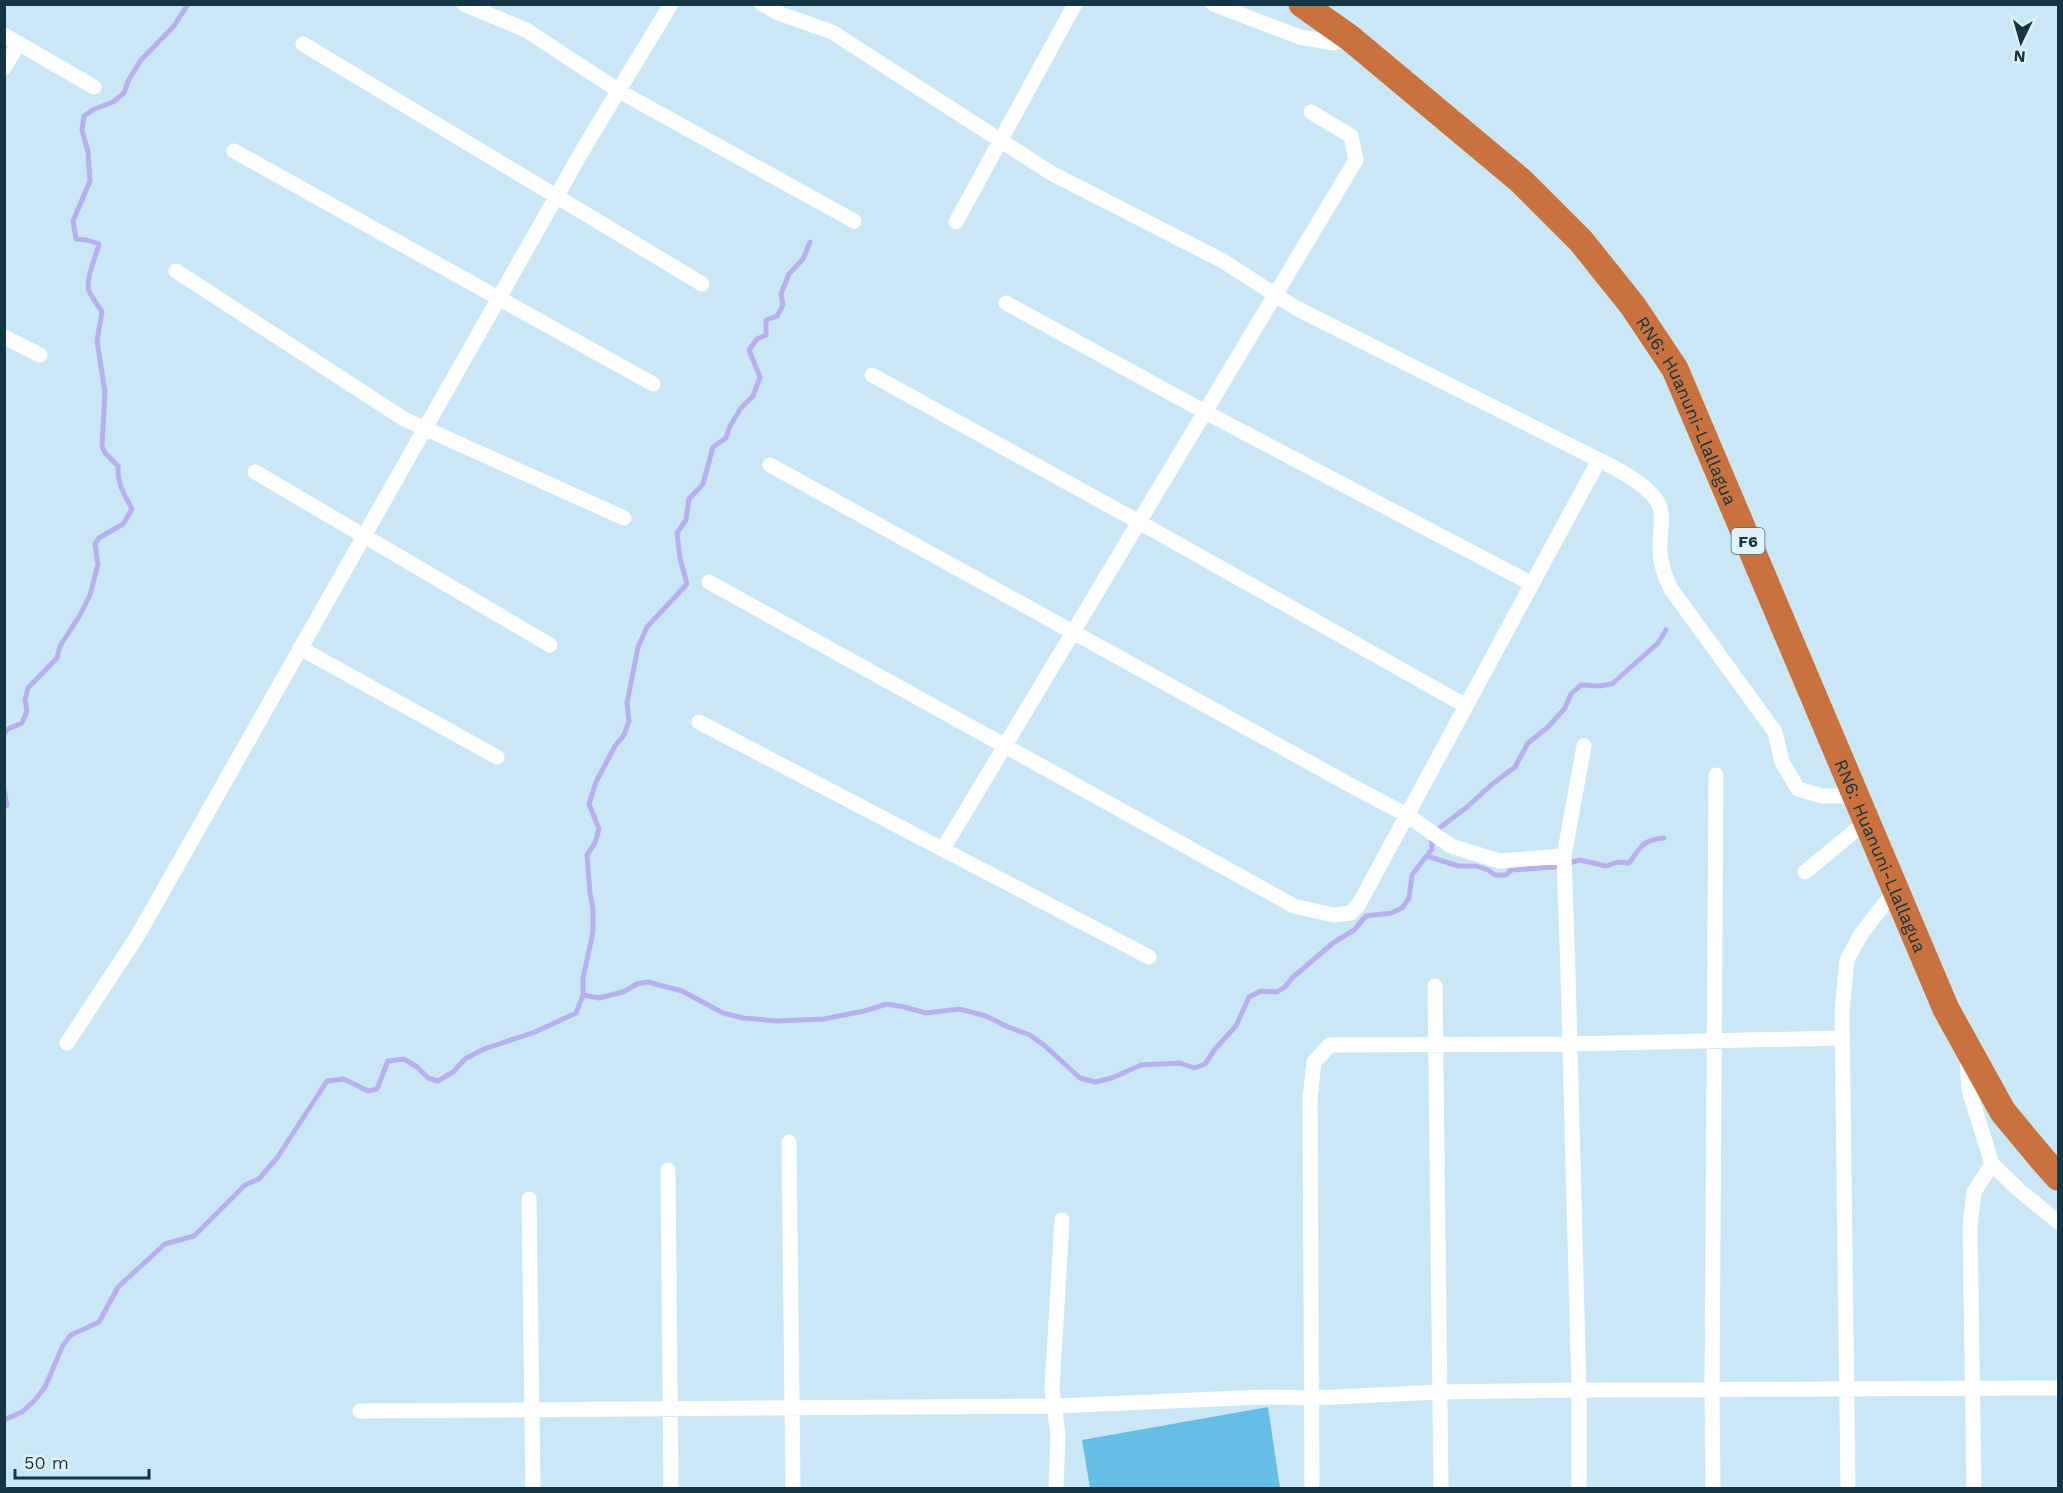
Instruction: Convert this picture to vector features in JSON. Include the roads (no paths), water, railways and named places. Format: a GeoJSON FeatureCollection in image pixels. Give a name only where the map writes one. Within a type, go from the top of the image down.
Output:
{"type":"FeatureCollection","features":[{"type":"Feature","properties":{"kind":"highway","name":"RN6: Huanuni-Llallagua"},"geometry":{"type":"LineString","coordinates":[[1302,4],[1350,38],[1521,181],[1581,241],[1633,306],[1675,369],[1946,1009],[2003,1112],[2058,1177]]}},
{"type":"Feature","properties":{"kind":"street"},"geometry":{"type":"LineString","coordinates":[[464,4],[526,30],[619,91],[854,221]]}},
{"type":"Feature","properties":{"kind":"street"},"geometry":{"type":"LineString","coordinates":[[67,1043],[138,935],[585,146],[671,4]]}},
{"type":"Feature","properties":{"kind":"street"},"geometry":{"type":"LineString","coordinates":[[762,4],[778,13],[832,32],[1051,173],[1223,261],[1296,309],[1599,460],[1641,484],[1659,504],[1662,524],[1660,549],[1662,571],[1671,589],[1775,732],[1782,762],[1798,789],[1822,796],[1856,796]]}},
{"type":"Feature","properties":{"kind":"street"},"geometry":{"type":"LineString","coordinates":[[956,222],[1075,4]]}},
{"type":"Feature","properties":{"kind":"street"},"geometry":{"type":"LineString","coordinates":[[1213,4],[1300,37],[1334,43],[1350,38]]}},
{"type":"Feature","properties":{"kind":"street"},"geometry":{"type":"LineString","coordinates":[[4,35],[94,87]]}},
{"type":"Feature","properties":{"kind":"street"},"geometry":{"type":"LineString","coordinates":[[4,68],[19,43]]}},
{"type":"Feature","properties":{"kind":"street"},"geometry":{"type":"LineString","coordinates":[[303,44],[702,284]]}},
{"type":"Feature","properties":{"kind":"street"},"geometry":{"type":"LineString","coordinates":[[943,849],[1356,160],[1351,136],[1311,112]]}},
{"type":"Feature","properties":{"kind":"street"},"geometry":{"type":"LineString","coordinates":[[234,151],[653,384]]}},
{"type":"Feature","properties":{"kind":"street"},"geometry":{"type":"LineString","coordinates":[[176,271],[404,419],[624,518]]}},
{"type":"Feature","properties":{"kind":"street"},"geometry":{"type":"LineString","coordinates":[[1006,303],[1205,412],[1532,584]]}},
{"type":"Feature","properties":{"kind":"street"},"geometry":{"type":"LineString","coordinates":[[4,337],[40,355]]}},
{"type":"Feature","properties":{"kind":"street"},"geometry":{"type":"LineString","coordinates":[[872,375],[1466,706]]}},
{"type":"Feature","properties":{"kind":"street"},"geometry":{"type":"LineString","coordinates":[[709,582],[1294,906],[1333,915],[1351,913],[1359,904],[1599,460]]}},
{"type":"Feature","properties":{"kind":"street"},"geometry":{"type":"LineString","coordinates":[[770,465],[1407,815],[1451,846],[1499,861],[1564,856]]}},
{"type":"Feature","properties":{"kind":"street"},"geometry":{"type":"LineString","coordinates":[[255,472],[550,645]]}},
{"type":"Feature","properties":{"kind":"street"},"geometry":{"type":"LineString","coordinates":[[300,648],[497,757]]}},
{"type":"Feature","properties":{"kind":"street"},"geometry":{"type":"LineString","coordinates":[[699,722],[1149,957]]}},
{"type":"Feature","properties":{"kind":"street"},"geometry":{"type":"LineString","coordinates":[[1579,1488],[1579,1390],[1564,856],[1584,746]]}},
{"type":"Feature","properties":{"kind":"street"},"geometry":{"type":"LineString","coordinates":[[1713,1488],[1716,775]]}},
{"type":"Feature","properties":{"kind":"street"},"geometry":{"type":"LineString","coordinates":[[1805,872],[1867,822]]}},
{"type":"Feature","properties":{"kind":"street"},"geometry":{"type":"LineString","coordinates":[[1848,1488],[1841,1038],[1847,960],[1861,934],[1896,889]]}},
{"type":"Feature","properties":{"kind":"street"},"geometry":{"type":"LineString","coordinates":[[1435,986],[1441,1488]]}},
{"type":"Feature","properties":{"kind":"street"},"geometry":{"type":"LineString","coordinates":[[1312,1488],[1310,1099],[1314,1062],[1330,1045],[1570,1044],[1841,1038]]}},
{"type":"Feature","properties":{"kind":"street"},"geometry":{"type":"LineString","coordinates":[[1967,1046],[1969,1090],[1992,1164],[2058,1222]]}},
{"type":"Feature","properties":{"kind":"street"},"geometry":{"type":"LineString","coordinates":[[789,1142],[793,1488]]}},
{"type":"Feature","properties":{"kind":"street"},"geometry":{"type":"LineString","coordinates":[[1974,1488],[1970,1226],[1974,1192],[1992,1164]]}},
{"type":"Feature","properties":{"kind":"street"},"geometry":{"type":"LineString","coordinates":[[668,1170],[671,1488]]}},
{"type":"Feature","properties":{"kind":"street"},"geometry":{"type":"LineString","coordinates":[[529,1199],[533,1488]]}},
{"type":"Feature","properties":{"kind":"street"},"geometry":{"type":"LineString","coordinates":[[1056,1488],[1058,1435],[1052,1390],[1062,1220]]}},
{"type":"Feature","properties":{"kind":"street"},"geometry":{"type":"LineString","coordinates":[[360,1411],[1054,1406],[1439,1392],[1712,1388],[1847,1390],[2058,1388]]}},
{"type":"Feature","properties":{"kind":"waterway"},"geometry":{"type":"LineString","coordinates":[[4,734],[8,729],[22,723],[27,711],[25,700],[28,688],[57,658],[60,646],[90,595],[98,564],[95,544],[99,538],[123,524],[132,509],[120,484],[118,466],[105,453],[102,446],[105,392],[97,341],[102,312],[90,294],[88,286],[99,244],[76,239],[73,221],[90,181],[88,152],[82,130],[84,116],[94,109],[113,102],[124,93],[128,81],[141,60],[174,26],[188,4]]}},
{"type":"Feature","properties":{"kind":"waterway"},"geometry":{"type":"LineString","coordinates":[[4,1420],[22,1412],[34,1401],[45,1387],[63,1345],[71,1335],[99,1322],[118,1287],[165,1244],[194,1236],[245,1185],[259,1179],[277,1158],[327,1081],[344,1079],[368,1091],[377,1089],[388,1061],[404,1059],[428,1078],[438,1081],[453,1072],[465,1059],[484,1049],[535,1032],[576,1013],[583,995],[583,978],[593,932],[593,908],[587,855],[595,843],[599,829],[589,804],[596,782],[615,746],[624,735],[629,721],[627,703],[638,647],[647,627],[687,584],[680,558],[677,533],[686,520],[689,499],[703,484],[713,447],[726,438],[741,408],[753,396],[760,377],[749,350],[757,339],[766,335],[766,320],[777,316],[783,305],[781,294],[789,274],[803,259],[810,242]]}},
{"type":"Feature","properties":{"kind":"waterway"},"geometry":{"type":"LineString","coordinates":[[583,995],[599,998],[648,982],[682,991],[723,1013],[743,1018],[777,1021],[824,1019],[887,1004],[926,1013],[959,1009],[986,1016],[1030,1035],[1080,1078],[1095,1082],[1112,1078],[1141,1065],[1180,1063],[1194,1068],[1205,1064],[1236,1026],[1249,997],[1261,991],[1277,992],[1285,987],[1292,978],[1333,943],[1354,930],[1366,916],[1391,913],[1402,908],[1409,898],[1412,875],[1432,849],[1432,840],[1437,830],[1515,767],[1528,743],[1548,727],[1565,708],[1571,694],[1581,685],[1612,684],[1658,643],[1666,630]]}},
{"type":"Feature","properties":{"kind":"waterway"},"geometry":{"type":"LineString","coordinates":[[4,790],[7,805],[4,807]]}},
{"type":"Feature","properties":{"kind":"waterway"},"geometry":{"type":"LineString","coordinates":[[1427,856],[1458,866],[1476,866],[1495,875],[1506,875],[1511,870],[1555,867],[1580,860],[1606,866],[1618,862],[1629,863],[1646,843],[1664,838]]}}]}
